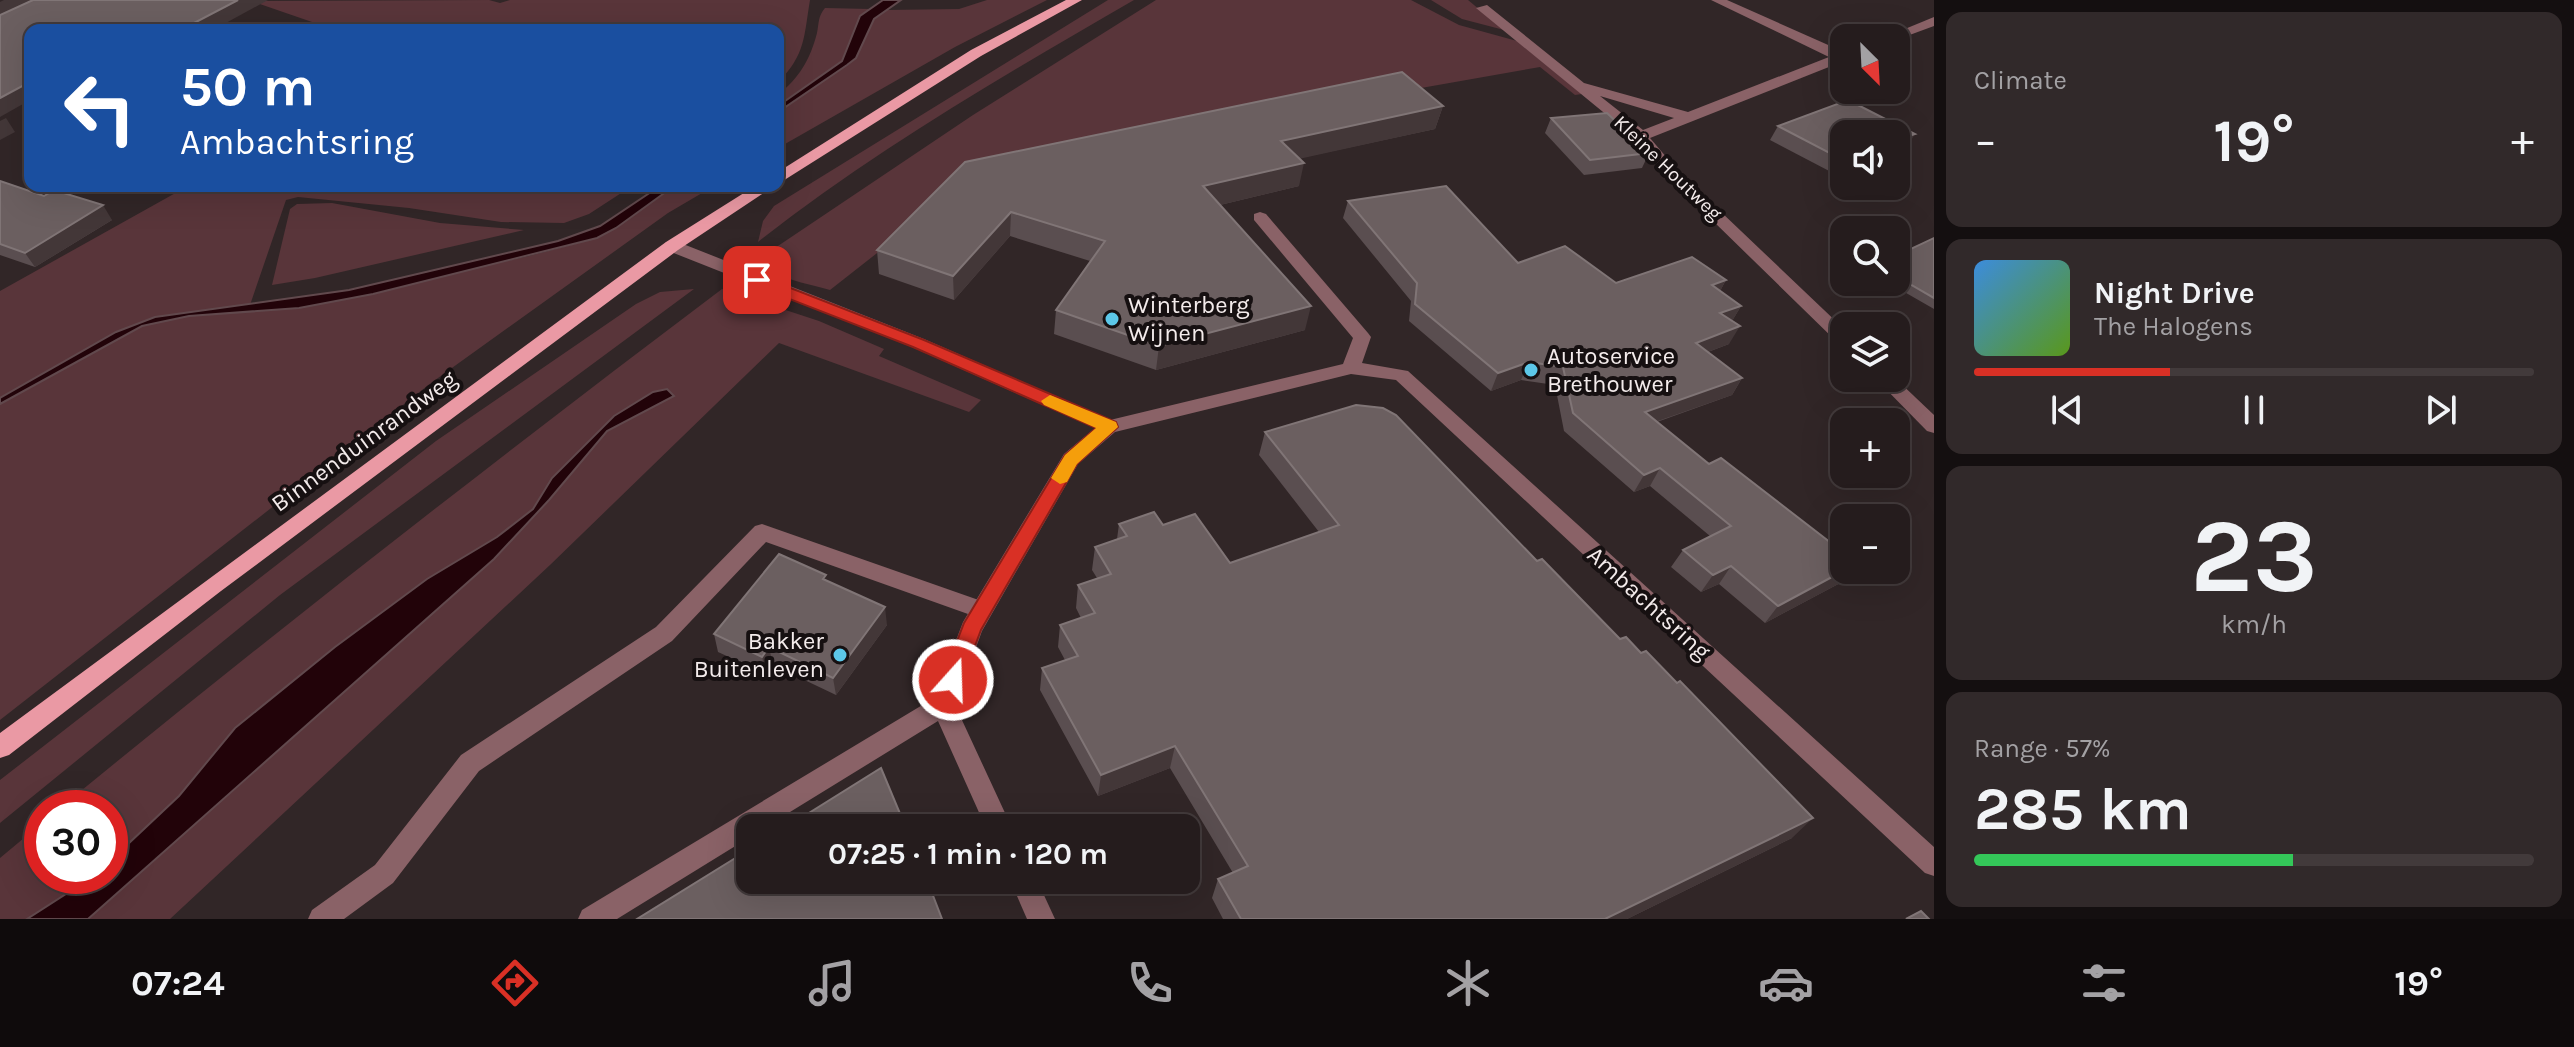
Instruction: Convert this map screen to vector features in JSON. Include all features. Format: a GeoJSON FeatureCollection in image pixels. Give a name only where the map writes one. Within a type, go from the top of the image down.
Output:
{"type":"FeatureCollection","features":[{"type":"Feature","properties":{"kind":"main road"},"geometry":{"type":"LineString","coordinates":[[784,175],[976,53],[1076,0]]}},
{"type":"Feature","properties":{"kind":"main road","name":"Binnenduinrandweg"},"geometry":{"type":"LineString","coordinates":[[0,747],[213,585],[672,246],[757,192]]}},
{"type":"Feature","properties":{"kind":"street"},"geometry":{"type":"LineString","coordinates":[[1717,0],[1830,51]]}},
{"type":"Feature","properties":{"kind":"street","name":"Kleine Houtweg"},"geometry":{"type":"LineString","coordinates":[[1482,8],[1641,136],[1674,175],[1830,325]]}},
{"type":"Feature","properties":{"kind":"street"},"geometry":{"type":"LineString","coordinates":[[1910,30],[1934,21]]}},
{"type":"Feature","properties":{"kind":"street"},"geometry":{"type":"LineString","coordinates":[[1641,136],[1830,61]]}},
{"type":"Feature","properties":{"kind":"street"},"geometry":{"type":"LineString","coordinates":[[1577,85],[1645,102],[1688,117]]}},
{"type":"Feature","properties":{"kind":"street"},"geometry":{"type":"LineString","coordinates":[[1260,217],[1362,337],[1351,368]]}},
{"type":"Feature","properties":{"kind":"street"},"geometry":{"type":"LineString","coordinates":[[672,246],[918,343],[1109,427]]}},
{"type":"Feature","properties":{"kind":"street","name":"Ambachtsring"},"geometry":{"type":"LineString","coordinates":[[943,705],[971,629],[1071,459],[1109,427],[1351,368],[1401,375],[1934,864]]}},
{"type":"Feature","properties":{"kind":"street"},"geometry":{"type":"LineString","coordinates":[[1899,392],[1934,426]]}},
{"type":"Feature","properties":{"kind":"street"},"geometry":{"type":"LineString","coordinates":[[322,919],[384,874],[470,763],[664,634],[762,532],[982,610]]}},
{"type":"Feature","properties":{"kind":"street"},"geometry":{"type":"LineString","coordinates":[[592,919],[943,705],[993,814]]}},
{"type":"Feature","properties":{"kind":"street"},"geometry":{"type":"LineString","coordinates":[[1029,894],[1041,919]]}},
{"type":"Feature","properties":{"kind":"shaded area"},"geometry":{"type":"Polygon","coordinates":[[[489,0],[500,3],[510,0],[810,0],[799,53],[784,75],[784,24],[308,24],[312,22],[251,1],[489,0]]]}},
{"type":"Feature","properties":{"kind":"shaded area"},"geometry":{"type":"Polygon","coordinates":[[[883,0],[901,0],[874,19],[856,58],[784,108],[784,102],[842,61],[860,16],[883,0]]]}},
{"type":"Feature","properties":{"kind":"shaded area"},"geometry":{"type":"Polygon","coordinates":[[[987,0],[1047,0],[955,47],[784,145],[784,108],[856,58],[874,19],[886,10],[959,9],[987,0]]]}},
{"type":"Feature","properties":{"kind":"shaded area"},"geometry":{"type":"Polygon","coordinates":[[[1108,0],[1134,0],[894,145],[758,242],[763,221],[774,206],[1108,0]]]}},
{"type":"Feature","properties":{"kind":"shaded area"},"geometry":{"type":"Polygon","coordinates":[[[1156,0],[1411,0],[1459,25],[1517,41],[1582,94],[1575,95],[1540,67],[1336,103],[974,177],[830,290],[791,279],[768,264],[763,256],[973,115],[1156,0]]]}},
{"type":"Feature","properties":{"kind":"shaded area"},"geometry":{"type":"Polygon","coordinates":[[[1431,0],[1468,0],[1504,30],[1462,19],[1431,0]]]}},
{"type":"Feature","properties":{"kind":"shaded area"},"geometry":{"type":"Polygon","coordinates":[[[825,8],[870,9],[860,16],[842,61],[784,102],[784,89],[807,60],[825,8]]]}},
{"type":"Feature","properties":{"kind":"shaded area"},"geometry":{"type":"Polygon","coordinates":[[[177,192],[623,192],[589,214],[564,223],[501,222],[409,208],[298,197],[286,200],[250,305],[155,317],[116,332],[0,398],[0,291],[177,192]]]}},
{"type":"Feature","properties":{"kind":"shaded area"},"geometry":{"type":"Polygon","coordinates":[[[651,192],[666,192],[597,238],[373,294],[299,308],[189,316],[142,326],[0,404],[0,398],[116,332],[155,317],[349,290],[558,241],[600,226],[651,192]]]}},
{"type":"Feature","properties":{"kind":"shaded area"},"geometry":{"type":"Polygon","coordinates":[[[666,192],[704,192],[668,213],[431,383],[0,720],[0,404],[142,326],[189,316],[299,308],[529,256],[598,238],[666,192]]]}},
{"type":"Feature","properties":{"kind":"shaded area"},"geometry":{"type":"Polygon","coordinates":[[[332,203],[440,223],[524,230],[272,285],[290,209],[297,204],[332,203]]]}},
{"type":"Feature","properties":{"kind":"shaded area"},"geometry":{"type":"Polygon","coordinates":[[[694,289],[280,595],[41,790],[24,790],[24,803],[0,823],[0,780],[436,441],[636,304],[660,292],[694,289]]]}},
{"type":"Feature","properties":{"kind":"shaded area"},"geometry":{"type":"Polygon","coordinates":[[[722,289],[819,321],[884,349],[879,356],[981,400],[969,412],[779,343],[550,565],[170,919],[0,919],[0,858],[24,838],[24,894],[128,894],[128,790],[82,790],[388,545],[722,289]]]}},
{"type":"Feature","properties":{"kind":"shaded area"},"geometry":{"type":"Polygon","coordinates":[[[667,389],[674,396],[607,431],[494,559],[128,884],[128,844],[179,796],[235,728],[335,647],[427,579],[497,537],[533,509],[552,478],[614,416],[653,392],[667,389]]]}},
{"type":"Feature","properties":{"kind":"shaded area"},"geometry":{"type":"Polygon","coordinates":[[[66,894],[116,894],[88,919],[27,919],[66,894]]]}},
{"type":"Feature","properties":{"kind":"building"},"geometry":{"type":"Polygon","coordinates":[[[33,0],[238,0],[194,23],[198,24],[24,24],[24,85],[0,98],[0,15],[33,0]]]}},
{"type":"Feature","properties":{"kind":"building"},"geometry":{"type":"Polygon","coordinates":[[[1402,72],[1443,106],[1281,141],[1304,163],[1203,186],[1311,306],[1159,346],[1056,310],[1105,241],[1011,212],[953,276],[877,250],[965,162],[1402,72]]]}},
{"type":"Feature","properties":{"kind":"building"},"geometry":{"type":"Polygon","coordinates":[[[1837,104],[1856,104],[1887,120],[1830,120],[1830,153],[1778,126],[1837,104]]]}},
{"type":"Feature","properties":{"kind":"building"},"geometry":{"type":"Polygon","coordinates":[[[1607,113],[1649,153],[1590,160],[1551,118],[1607,113]]]}},
{"type":"Feature","properties":{"kind":"building"},"geometry":{"type":"Polygon","coordinates":[[[0,181],[24,189],[24,192],[44,196],[61,192],[103,205],[25,253],[0,244],[0,181]]]}},
{"type":"Feature","properties":{"kind":"building"},"geometry":{"type":"Polygon","coordinates":[[[1446,186],[1518,263],[1565,246],[1616,283],[1692,257],[1726,280],[1712,285],[1741,306],[1720,313],[1740,326],[1696,343],[1742,378],[1645,412],[1709,464],[1721,458],[1830,542],[1830,578],[1778,606],[1731,566],[1713,575],[1683,550],[1731,526],[1660,468],[1644,475],[1573,413],[1563,367],[1529,362],[1498,373],[1415,304],[1417,283],[1348,201],[1446,186]]]}},
{"type":"Feature","properties":{"kind":"building"},"geometry":{"type":"Polygon","coordinates":[[[1934,238],[1934,298],[1910,284],[1910,249],[1934,238]]]}},
{"type":"Feature","properties":{"kind":"building"},"geometry":{"type":"Polygon","coordinates":[[[1356,405],[1383,408],[1396,415],[1537,561],[1542,559],[1620,639],[1626,637],[1641,653],[1646,651],[1677,683],[1680,681],[1813,818],[1605,919],[1241,919],[1218,879],[1248,866],[1175,746],[1101,775],[1042,668],[1078,656],[1060,625],[1095,613],[1078,585],[1111,574],[1095,547],[1127,536],[1119,524],[1154,512],[1163,525],[1195,514],[1230,563],[1339,525],[1265,432],[1356,405]]]}},
{"type":"Feature","properties":{"kind":"building"},"geometry":{"type":"Polygon","coordinates":[[[779,554],[826,575],[823,579],[885,607],[833,678],[769,647],[762,657],[714,634],[779,554]]]}},
{"type":"Feature","properties":{"kind":"building"},"geometry":{"type":"Polygon","coordinates":[[[881,768],[900,814],[807,814],[881,768]]]}},
{"type":"Feature","properties":{"kind":"building"},"geometry":{"type":"Polygon","coordinates":[[[736,858],[736,894],[932,894],[942,919],[637,919],[736,858]]]}},
{"type":"Feature","properties":{"kind":"building"},"geometry":{"type":"Polygon","coordinates":[[[1921,911],[1929,919],[1906,919],[1921,911]]]}},
{"type":"Feature","properties":{"kind":"slow traffic"},"geometry":{"type":"LineString","coordinates":[[1050,401],[1109,427],[1071,459],[1060,478]]}},
{"type":"Feature","properties":{"kind":"place","name":"Winterberg Wijnen"},"geometry":{"type":"Point","coordinates":[1112,319]}},
{"type":"Feature","properties":{"kind":"place","name":"Autoservice Brethouwer"},"geometry":{"type":"Point","coordinates":[1531,370]}},
{"type":"Feature","properties":{"kind":"place","name":"Bakker Buitenleven"},"geometry":{"type":"Point","coordinates":[840,655]}},
{"type":"Feature","properties":{"kind":"route"},"geometry":{"type":"LineString","coordinates":[[757,280],[918,343],[1109,427],[1071,459],[971,629],[953,680]]}}]}
